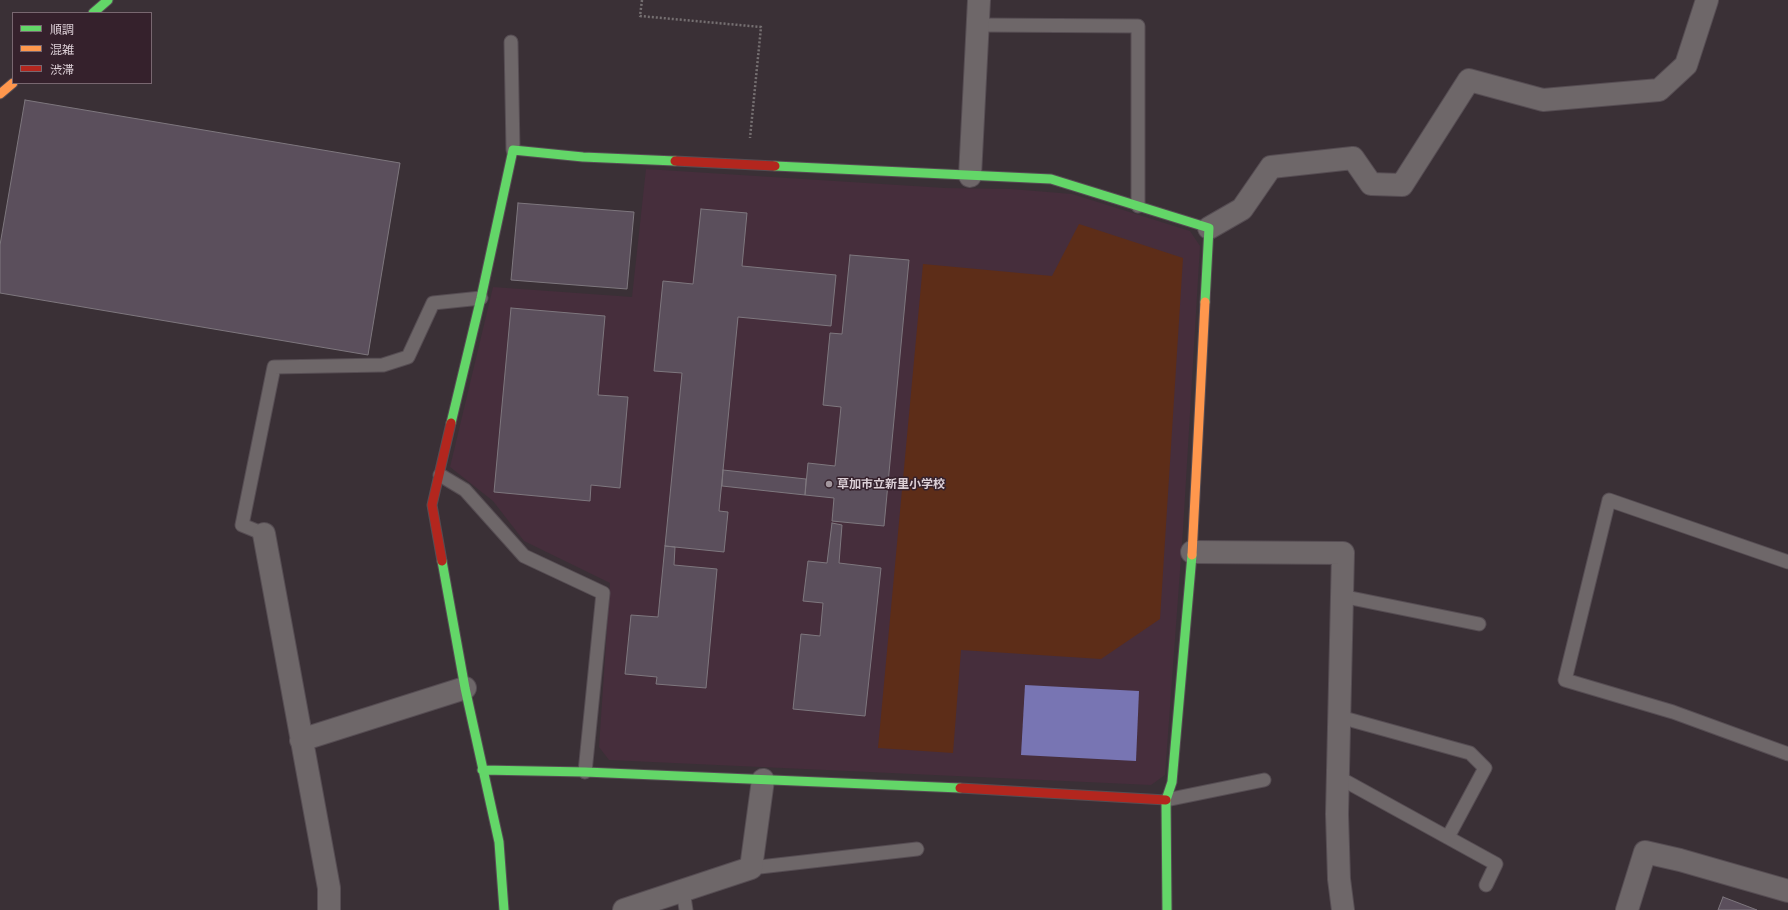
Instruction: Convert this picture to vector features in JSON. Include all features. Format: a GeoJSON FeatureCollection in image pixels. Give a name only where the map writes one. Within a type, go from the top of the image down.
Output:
{"type":"FeatureCollection","features":[{"type":"Feature","properties":{"kind":"street"},"geometry":{"type":"LineString","coordinates":[[94,12],[108,0]]}},
{"type":"Feature","properties":{"kind":"street"},"geometry":{"type":"LineString","coordinates":[[970,176],[980,0]]}},
{"type":"Feature","properties":{"kind":"street"},"geometry":{"type":"LineString","coordinates":[[504,910],[499,842],[465,688],[432,505],[481,298],[513,150],[583,157],[1051,179],[1209,228],[1242,209],[1270,167],[1353,158],[1371,184],[1402,184],[1469,80],[1543,100],[1659,90],[1686,65],[1707,0]]}},
{"type":"Feature","properties":{"kind":"street"},"geometry":{"type":"LineString","coordinates":[[0,94],[12,84]]}},
{"type":"Feature","properties":{"kind":"street"},"geometry":{"type":"LineString","coordinates":[[1167,910],[1166,800],[1172,782],[1192,552],[1209,228]]}},
{"type":"Feature","properties":{"kind":"street"},"geometry":{"type":"LineString","coordinates":[[264,534],[329,888],[329,910]]}},
{"type":"Feature","properties":{"kind":"street"},"geometry":{"type":"LineString","coordinates":[[1192,552],[1343,553],[1337,814],[1339,879],[1343,910]]}},
{"type":"Feature","properties":{"kind":"street"},"geometry":{"type":"LineString","coordinates":[[301,740],[465,688]]}},
{"type":"Feature","properties":{"kind":"street"},"geometry":{"type":"LineString","coordinates":[[482,770],[585,772],[994,789],[1166,800]]}},
{"type":"Feature","properties":{"kind":"street"},"geometry":{"type":"LineString","coordinates":[[624,910],[684,900],[751,868],[763,780]]}},
{"type":"Feature","properties":{"kind":"street"},"geometry":{"type":"LineString","coordinates":[[1627,910],[1645,852],[1680,860],[1788,891]]}},
{"type":"Feature","properties":{"kind":"lane"},"geometry":{"type":"LineString","coordinates":[[978,25],[1138,26],[1138,206]]}},
{"type":"Feature","properties":{"kind":"lane"},"geometry":{"type":"LineString","coordinates":[[511,42],[513,150]]}},
{"type":"Feature","properties":{"kind":"lane"},"geometry":{"type":"LineString","coordinates":[[264,534],[242,525],[274,367],[383,365],[408,357],[433,303],[481,298]]}},
{"type":"Feature","properties":{"kind":"lane"},"geometry":{"type":"LineString","coordinates":[[440,475],[464,490],[524,556],[603,593],[585,772]]}},
{"type":"Feature","properties":{"kind":"lane"},"geometry":{"type":"LineString","coordinates":[[1788,562],[1609,500],[1565,680],[1674,712],[1788,754]]}},
{"type":"Feature","properties":{"kind":"lane"},"geometry":{"type":"LineString","coordinates":[[1341,596],[1479,624]]}},
{"type":"Feature","properties":{"kind":"lane"},"geometry":{"type":"LineString","coordinates":[[1340,717],[1470,753],[1485,768],[1448,837]]}},
{"type":"Feature","properties":{"kind":"lane"},"geometry":{"type":"LineString","coordinates":[[1338,777],[1496,864],[1486,885]]}},
{"type":"Feature","properties":{"kind":"lane"},"geometry":{"type":"LineString","coordinates":[[1166,800],[1264,780]]}},
{"type":"Feature","properties":{"kind":"lane"},"geometry":{"type":"LineString","coordinates":[[751,868],[917,849]]}},
{"type":"Feature","properties":{"kind":"path"},"geometry":{"type":"LineString","coordinates":[[642,0],[640,16],[761,27],[748,165]]}},
{"type":"Feature","properties":{"kind":"shaded area","name":"草加市立新里小学校"},"geometry":{"type":"Polygon","coordinates":[[[646,169],[945,188],[1011,189],[1072,194],[1190,231],[1200,246],[1183,530],[1165,775],[1151,785],[609,760],[599,747],[610,583],[524,541],[493,501],[450,467],[493,287],[632,297],[646,169]]]}},
{"type":"Feature","properties":{"kind":"shaded area"},"geometry":{"type":"Polygon","coordinates":[[[1079,224],[1183,258],[1160,619],[1101,659],[961,650],[953,753],[878,748],[923,264],[1052,276],[1079,224]]]}},
{"type":"Feature","properties":{"kind":"shaded area"},"geometry":{"type":"Polygon","coordinates":[[[1025,685],[1139,691],[1136,761],[1021,755],[1025,685]]]}},
{"type":"Feature","properties":{"kind":"building"},"geometry":{"type":"Polygon","coordinates":[[[25,100],[400,163],[368,355],[0,293],[0,245],[25,100]]]}},
{"type":"Feature","properties":{"kind":"building"},"geometry":{"type":"Polygon","coordinates":[[[518,203],[634,212],[627,289],[511,280],[518,203]]]}},
{"type":"Feature","properties":{"kind":"building"},"geometry":{"type":"Polygon","coordinates":[[[701,209],[747,213],[742,266],[836,275],[831,326],[738,317],[719,511],[728,512],[724,552],[665,546],[682,373],[654,371],[663,281],[693,284],[701,209]]]}},
{"type":"Feature","properties":{"kind":"building"},"geometry":{"type":"Polygon","coordinates":[[[850,255],[909,260],[884,526],[832,521],[834,498],[805,495],[808,463],[835,466],[841,407],[823,405],[830,333],[842,334],[850,255]]]}},
{"type":"Feature","properties":{"kind":"building"},"geometry":{"type":"Polygon","coordinates":[[[511,308],[605,316],[598,395],[628,397],[620,488],[591,485],[590,501],[494,492],[511,308]]]}},
{"type":"Feature","properties":{"kind":"building"},"geometry":{"type":"Polygon","coordinates":[[[723,470],[806,479],[805,495],[722,486],[723,470]]]}},
{"type":"Feature","properties":{"kind":"building"},"geometry":{"type":"Polygon","coordinates":[[[832,523],[842,525],[839,563],[881,568],[865,716],[793,709],[801,634],[820,636],[823,603],[803,601],[808,561],[827,563],[832,523]]]}},
{"type":"Feature","properties":{"kind":"building"},"geometry":{"type":"Polygon","coordinates":[[[665,546],[675,547],[674,565],[717,569],[706,688],[656,684],[657,677],[625,674],[631,615],[658,617],[665,546]]]}},
{"type":"Feature","properties":{"kind":"building"},"geometry":{"type":"Polygon","coordinates":[[[1723,897],[1757,910],[1718,910],[1723,897]]]}},
{"type":"Feature","properties":{"kind":"traffic: fast"},"geometry":{"type":"LineString","coordinates":[[94,12],[108,0]]}},
{"type":"Feature","properties":{"kind":"traffic: fast"},"geometry":{"type":"LineString","coordinates":[[451,423],[481,298],[513,150],[583,157],[675,161]]}},
{"type":"Feature","properties":{"kind":"traffic: fast"},"geometry":{"type":"LineString","coordinates":[[775,166],[1051,179],[1209,228],[1205,302]]}},
{"type":"Feature","properties":{"kind":"traffic: fast"},"geometry":{"type":"LineString","coordinates":[[1167,910],[1166,800],[1172,782],[1192,555]]}},
{"type":"Feature","properties":{"kind":"traffic: fast"},"geometry":{"type":"LineString","coordinates":[[442,561],[465,688],[499,842],[504,910]]}},
{"type":"Feature","properties":{"kind":"traffic: fast"},"geometry":{"type":"LineString","coordinates":[[482,770],[585,772],[960,788]]}},
{"type":"Feature","properties":{"kind":"traffic: slow"},"geometry":{"type":"LineString","coordinates":[[0,94],[12,84]]}},
{"type":"Feature","properties":{"kind":"traffic: slow"},"geometry":{"type":"LineString","coordinates":[[1192,555],[1205,302]]}},
{"type":"Feature","properties":{"kind":"traffic: jam"},"geometry":{"type":"LineString","coordinates":[[675,161],[775,166]]}},
{"type":"Feature","properties":{"kind":"traffic: jam"},"geometry":{"type":"LineString","coordinates":[[442,561],[432,505],[451,423]]}},
{"type":"Feature","properties":{"kind":"traffic: jam"},"geometry":{"type":"LineString","coordinates":[[960,788],[1166,800]]}},
{"type":"Feature","properties":{"kind":"place","name":"草加市立新里小学校"},"geometry":{"type":"Point","coordinates":[829,484]}}]}
